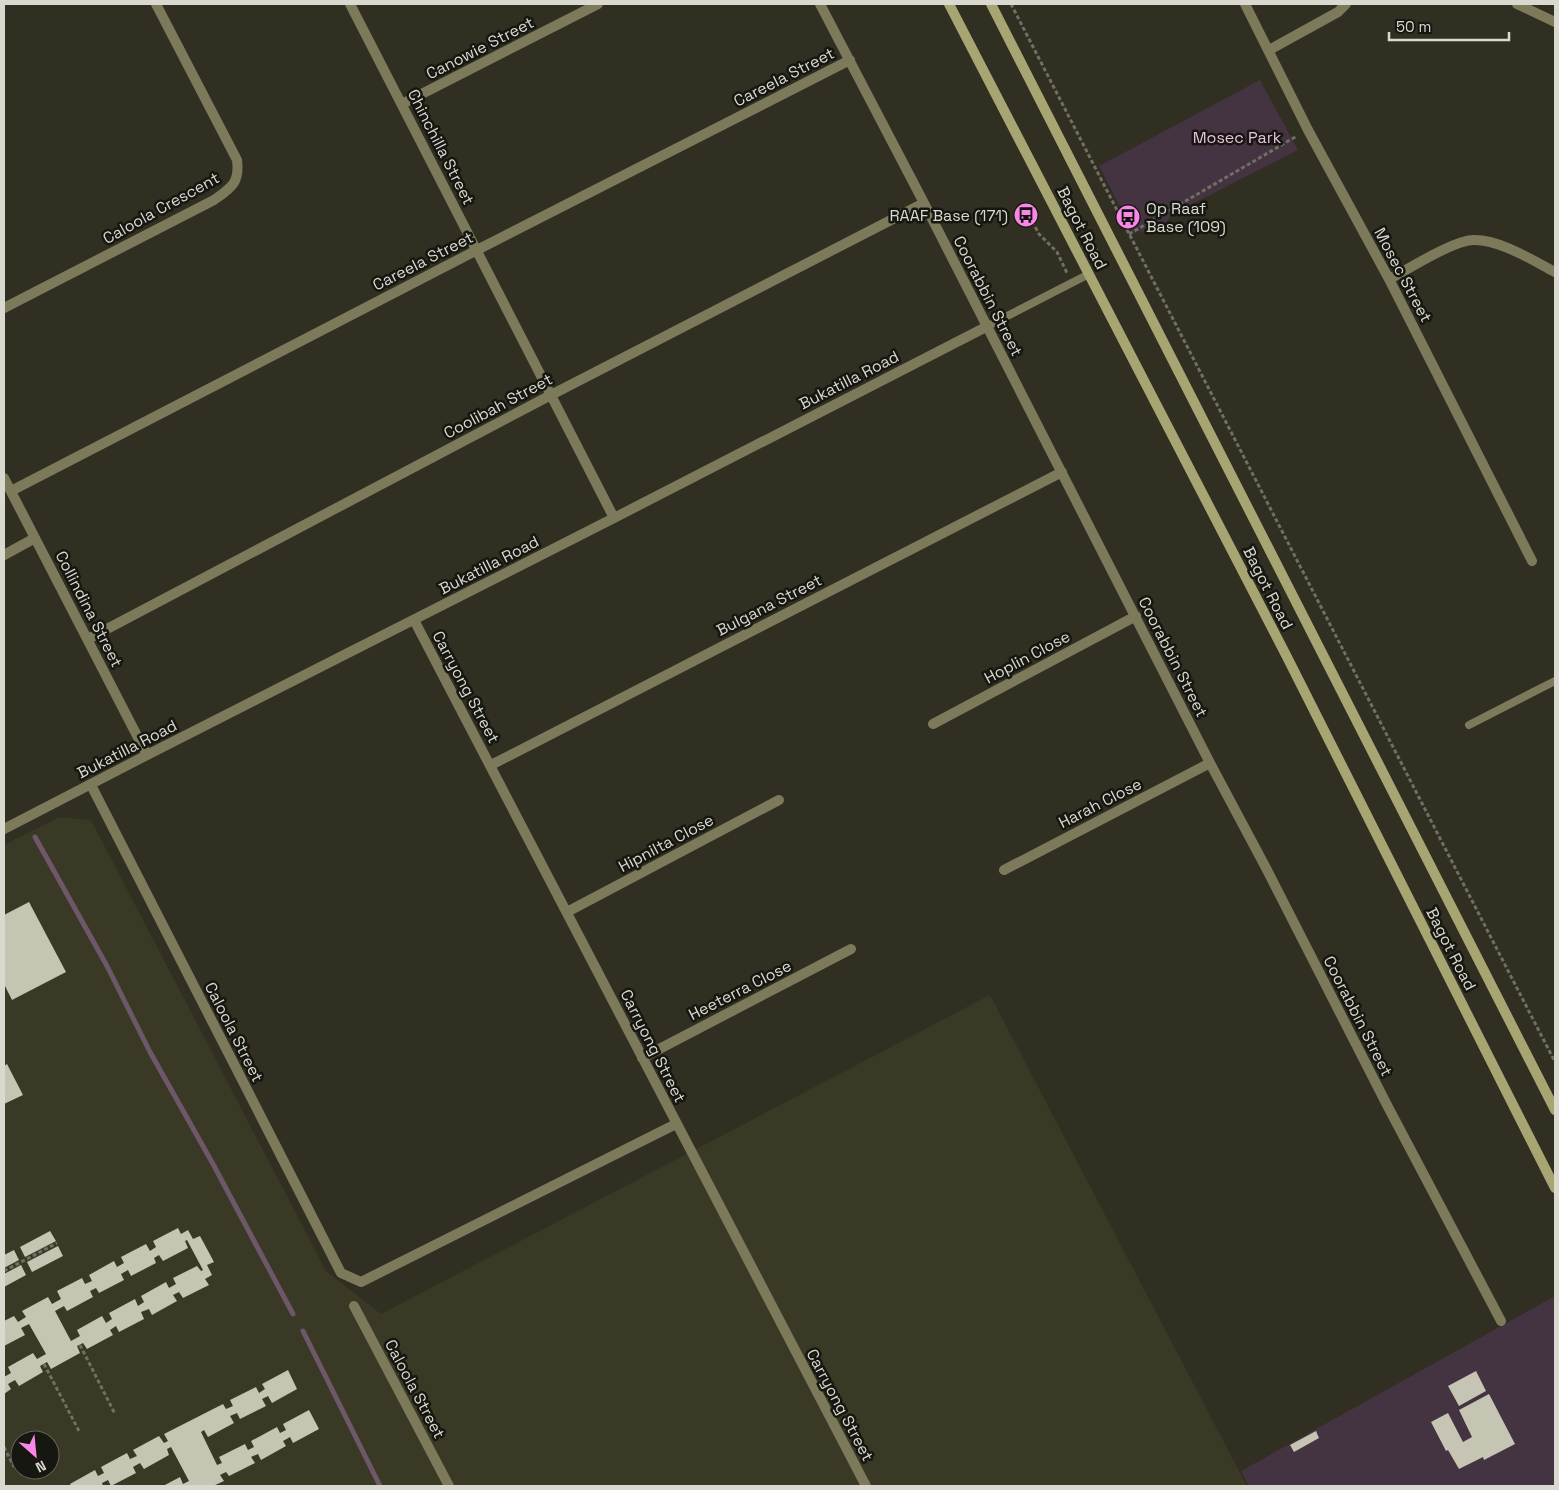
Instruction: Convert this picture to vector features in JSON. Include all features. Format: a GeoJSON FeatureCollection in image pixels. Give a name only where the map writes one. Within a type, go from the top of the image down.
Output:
{"type":"FeatureCollection","features":[{"type":"Feature","properties":{"kind":"main road","name":"Bagot Road"},"geometry":{"type":"LineString","coordinates":[[948,4],[1286,655],[1555,1188]]}},
{"type":"Feature","properties":{"kind":"main road","name":"Bagot Road"},"geometry":{"type":"LineString","coordinates":[[991,4],[1456,912],[1555,1110]]}},
{"type":"Feature","properties":{"kind":"street","name":"Caloola Crescent"},"geometry":{"type":"LineString","coordinates":[[4,308],[214,200],[228,191],[238,177],[236,160],[156,4]]}},
{"type":"Feature","properties":{"kind":"street","name":"Chinchilla Street"},"geometry":{"type":"LineString","coordinates":[[350,4],[614,518]]}},
{"type":"Feature","properties":{"kind":"street","name":"Canowie Street"},"geometry":{"type":"LineString","coordinates":[[402,104],[598,4]]}},
{"type":"Feature","properties":{"kind":"street","name":"Coorabbin Street"},"geometry":{"type":"LineString","coordinates":[[820,4],[924,203],[1210,763],[1501,1321]]}},
{"type":"Feature","properties":{"kind":"street","name":"Mosec Street"},"geometry":{"type":"LineString","coordinates":[[1245,4],[1308,130],[1389,279],[1532,561]]}},
{"type":"Feature","properties":{"kind":"street"},"geometry":{"type":"LineString","coordinates":[[1269,50],[1338,12],[1346,4]]}},
{"type":"Feature","properties":{"kind":"street"},"geometry":{"type":"LineString","coordinates":[[1517,4],[1555,22]]}},
{"type":"Feature","properties":{"kind":"street","name":"Careela Street"},"geometry":{"type":"LineString","coordinates":[[11,491],[850,60]]}},
{"type":"Feature","properties":{"kind":"street","name":"Coolibah Street"},"geometry":{"type":"LineString","coordinates":[[88,639],[551,395],[924,203]]}},
{"type":"Feature","properties":{"kind":"street"},"geometry":{"type":"LineString","coordinates":[[1389,279],[1458,243],[1473,240],[1502,246],[1555,272]]}},
{"type":"Feature","properties":{"kind":"street","name":"Bukatilla Road"},"geometry":{"type":"LineString","coordinates":[[4,829],[986,326]]}},
{"type":"Feature","properties":{"kind":"street","name":"Bulgana Street"},"geometry":{"type":"LineString","coordinates":[[491,765],[1062,472]]}},
{"type":"Feature","properties":{"kind":"street","name":"Collindina Street"},"geometry":{"type":"LineString","coordinates":[[4,478],[147,755]]}},
{"type":"Feature","properties":{"kind":"street"},"geometry":{"type":"LineString","coordinates":[[4,555],[35,538]]}},
{"type":"Feature","properties":{"kind":"street","name":"Hoplin Close"},"geometry":{"type":"LineString","coordinates":[[933,724],[1136,616]]}},
{"type":"Feature","properties":{"kind":"street","name":"Carryong Street"},"geometry":{"type":"LineString","coordinates":[[414,620],[866,1486]]}},
{"type":"Feature","properties":{"kind":"street","name":"Harah Close"},"geometry":{"type":"LineString","coordinates":[[1004,870],[1210,763]]}},
{"type":"Feature","properties":{"kind":"street","name":"Caloola Street"},"geometry":{"type":"LineString","coordinates":[[91,785],[341,1273],[361,1282],[676,1124]]}},
{"type":"Feature","properties":{"kind":"street","name":"Hipnilta Close"},"geometry":{"type":"LineString","coordinates":[[567,912],[779,800]]}},
{"type":"Feature","properties":{"kind":"street","name":"Heeterra Close"},"geometry":{"type":"LineString","coordinates":[[642,1058],[851,949]]}},
{"type":"Feature","properties":{"kind":"street","name":"Caloola Street"},"geometry":{"type":"LineString","coordinates":[[354,1306],[449,1486]]}},
{"type":"Feature","properties":{"kind":"lane"},"geometry":{"type":"LineString","coordinates":[[986,326],[1089,274]]}},
{"type":"Feature","properties":{"kind":"lane"},"geometry":{"type":"LineString","coordinates":[[1469,725],[1555,681]]}},
{"type":"Feature","properties":{"kind":"path"},"geometry":{"type":"LineString","coordinates":[[1011,4],[1555,1062]]}},
{"type":"Feature","properties":{"kind":"path"},"geometry":{"type":"LineString","coordinates":[[1129,234],[1308,130]]}},
{"type":"Feature","properties":{"kind":"path"},"geometry":{"type":"LineString","coordinates":[[1026,210],[1039,234],[1057,252],[1072,283]]}},
{"type":"Feature","properties":{"kind":"path"},"geometry":{"type":"LineString","coordinates":[[1091,254],[1098,250]]}},
{"type":"Feature","properties":{"kind":"path"},"geometry":{"type":"LineString","coordinates":[[4,1271],[57,1243]]}},
{"type":"Feature","properties":{"kind":"path"},"geometry":{"type":"LineString","coordinates":[[80,1345],[116,1414]]}},
{"type":"Feature","properties":{"kind":"path"},"geometry":{"type":"LineString","coordinates":[[44,1364],[80,1433]]}},
{"type":"Feature","properties":{"kind":"path"},"geometry":{"type":"LineString","coordinates":[[4,1447],[10,1459]]}},
{"type":"Feature","properties":{"kind":"shaded area"},"geometry":{"type":"Polygon","coordinates":[[[59,817],[91,820],[326,1271],[381,1314],[990,995],[1247,1486],[4,1486],[4,845],[59,817]]]}},
{"type":"Feature","properties":{"kind":"green space","name":"Mosec Park"},"geometry":{"type":"Polygon","coordinates":[[[1260,80],[1298,150],[1171,215],[1163,226],[1146,234],[1140,231],[1134,234],[1099,166],[1260,80]]]}},
{"type":"Feature","properties":{"kind":"green space"},"geometry":{"type":"Polygon","coordinates":[[[1555,1296],[1555,1486],[1249,1486],[1241,1471],[1555,1296]]]}},
{"type":"Feature","properties":{"kind":"building"},"geometry":{"type":"Polygon","coordinates":[[[29,902],[66,972],[12,1000],[4,984],[4,915],[29,902]]]}},
{"type":"Feature","properties":{"kind":"building"},"geometry":{"type":"Polygon","coordinates":[[[7,1064],[23,1095],[4,1104],[4,1066],[7,1064]]]}},
{"type":"Feature","properties":{"kind":"building"},"geometry":{"type":"Polygon","coordinates":[[[178,1228],[181,1234],[188,1230],[193,1239],[200,1236],[214,1262],[207,1265],[212,1275],[205,1279],[209,1285],[183,1298],[179,1292],[173,1295],[177,1301],[152,1315],[149,1309],[141,1312],[144,1319],[119,1332],[116,1326],[110,1330],[113,1335],[87,1349],[83,1343],[77,1346],[80,1353],[51,1369],[47,1362],[40,1366],[43,1372],[19,1386],[15,1380],[8,1384],[11,1389],[4,1394],[4,1377],[11,1373],[8,1367],[33,1353],[37,1359],[46,1354],[29,1324],[21,1328],[25,1335],[4,1346],[4,1321],[14,1316],[18,1322],[26,1317],[22,1311],[48,1297],[52,1304],[61,1299],[57,1291],[82,1278],[85,1284],[92,1281],[89,1275],[114,1261],[117,1267],[124,1263],[121,1257],[146,1244],[150,1251],[156,1247],[153,1241],[178,1228]],[[187,1240],[185,1241],[188,1248],[163,1261],[159,1255],[154,1258],[156,1263],[131,1276],[128,1270],[121,1274],[124,1280],[99,1293],[96,1288],[90,1291],[93,1297],[67,1311],[64,1306],[55,1311],[71,1341],[80,1336],[77,1330],[102,1316],[106,1323],[112,1319],[109,1313],[135,1299],[138,1306],[144,1302],[141,1296],[166,1282],[169,1288],[176,1284],[173,1278],[197,1266],[201,1271],[203,1270],[187,1240]]]}},
{"type":"Feature","properties":{"kind":"building"},"geometry":{"type":"Polygon","coordinates":[[[50,1231],[56,1241],[25,1257],[20,1247],[50,1231]]]}},
{"type":"Feature","properties":{"kind":"building"},"geometry":{"type":"Polygon","coordinates":[[[58,1246],[63,1256],[32,1272],[27,1262],[58,1246]]]}},
{"type":"Feature","properties":{"kind":"building"},"geometry":{"type":"Polygon","coordinates":[[[14,1250],[19,1260],[4,1268],[4,1255],[14,1250]]]}},
{"type":"Feature","properties":{"kind":"building"},"geometry":{"type":"Polygon","coordinates":[[[21,1265],[26,1275],[4,1287],[4,1274],[21,1265]]]}},
{"type":"Feature","properties":{"kind":"building"},"geometry":{"type":"Polygon","coordinates":[[[288,1370],[297,1389],[272,1403],[268,1396],[262,1399],[266,1406],[240,1419],[237,1413],[230,1416],[234,1423],[208,1437],[204,1430],[201,1432],[217,1465],[222,1463],[219,1457],[245,1444],[248,1450],[254,1447],[251,1441],[277,1427],[280,1433],[286,1430],[283,1424],[309,1410],[319,1429],[293,1443],[290,1437],[283,1441],[286,1446],[261,1460],[258,1454],[251,1457],[255,1463],[229,1476],[226,1472],[220,1475],[224,1481],[213,1486],[163,1486],[180,1477],[183,1484],[189,1481],[171,1447],[167,1449],[169,1455],[144,1469],[140,1463],[133,1467],[136,1473],[111,1486],[108,1480],[102,1483],[103,1486],[71,1486],[70,1484],[95,1470],[98,1476],[104,1473],[101,1467],[127,1453],[130,1459],[137,1456],[133,1450],[159,1436],[164,1443],[168,1441],[164,1434],[223,1404],[226,1409],[233,1406],[230,1400],[256,1387],[259,1393],[265,1389],[262,1384],[288,1370]]]}},
{"type":"Feature","properties":{"kind":"building"},"geometry":{"type":"Polygon","coordinates":[[[1476,1371],[1486,1391],[1459,1406],[1448,1386],[1476,1371]]]}},
{"type":"Feature","properties":{"kind":"building"},"geometry":{"type":"Polygon","coordinates":[[[1489,1394],[1515,1444],[1484,1460],[1483,1457],[1459,1469],[1448,1450],[1446,1451],[1431,1422],[1448,1413],[1463,1442],[1472,1437],[1459,1410],[1489,1394]]]}},
{"type":"Feature","properties":{"kind":"building"},"geometry":{"type":"Polygon","coordinates":[[[1316,1431],[1319,1438],[1294,1452],[1290,1445],[1316,1431]]]}},
{"type":"Feature","properties":{"kind":"waterway"},"geometry":{"type":"LineString","coordinates":[[35,837],[107,966],[150,1052],[213,1164],[293,1314]]}},
{"type":"Feature","properties":{"kind":"waterway"},"geometry":{"type":"LineString","coordinates":[[303,1331],[380,1486]]}},
{"type":"Feature","properties":{"kind":"place","name":"RAAF Base (171)"},"geometry":{"type":"Point","coordinates":[1026,215]}},
{"type":"Feature","properties":{"kind":"place","name":"Op Raaf Base (109)"},"geometry":{"type":"Point","coordinates":[1128,217]}}]}
